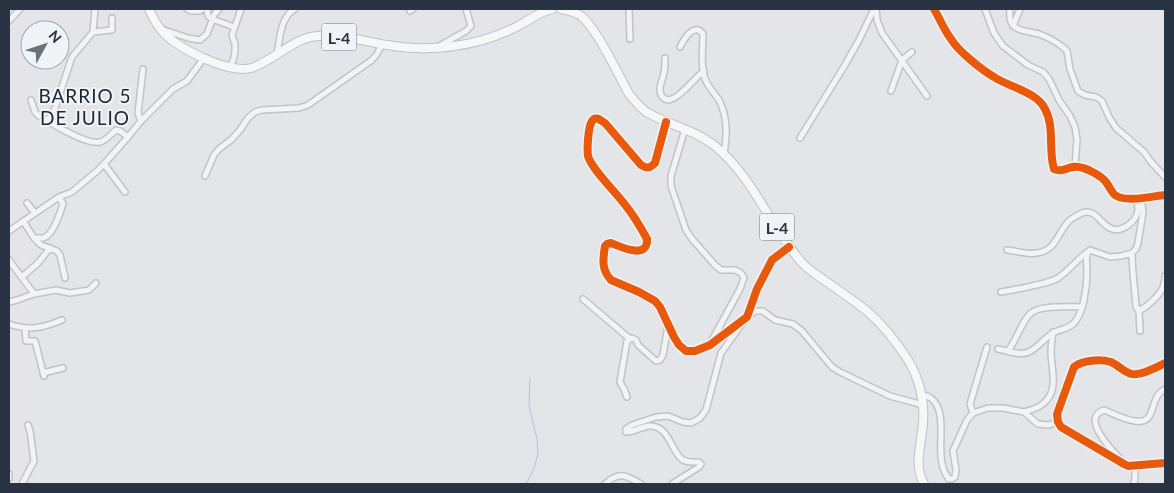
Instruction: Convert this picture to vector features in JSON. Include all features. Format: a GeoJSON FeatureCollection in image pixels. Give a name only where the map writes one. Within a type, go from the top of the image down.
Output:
{"type":"FeatureCollection","features":[{"type":"Feature","properties":{"kind":"main road","name":"L-4"},"geometry":{"type":"LineString","coordinates":[[149,9],[161,29],[180,46],[204,58],[233,68],[250,68],[308,38],[319,36],[339,37],[395,47],[438,47],[488,40],[516,27],[547,9]]}},
{"type":"Feature","properties":{"kind":"main road","name":"L-4"},"geometry":{"type":"LineString","coordinates":[[561,9],[580,16],[593,31],[636,103],[646,112],[705,139],[724,154],[742,174],[789,247],[804,265],[869,313],[893,339],[909,362],[921,394],[923,421],[918,458],[920,476],[924,484]]}},
{"type":"Feature","properties":{"kind":"street"},"geometry":{"type":"LineString","coordinates":[[9,21],[20,9]]}},
{"type":"Feature","properties":{"kind":"street"},"geometry":{"type":"LineString","coordinates":[[47,121],[55,108],[72,57],[93,32],[95,9]]}},
{"type":"Feature","properties":{"kind":"street"},"geometry":{"type":"LineString","coordinates":[[186,9],[200,11],[203,9]]}},
{"type":"Feature","properties":{"kind":"street"},"geometry":{"type":"LineString","coordinates":[[208,9],[208,16],[212,19],[234,27]]}},
{"type":"Feature","properties":{"kind":"street"},"geometry":{"type":"LineString","coordinates":[[161,29],[200,40],[207,34],[212,19],[219,9]]}},
{"type":"Feature","properties":{"kind":"street"},"geometry":{"type":"LineString","coordinates":[[230,67],[235,51],[232,35],[241,9]]}},
{"type":"Feature","properties":{"kind":"street"},"geometry":{"type":"LineString","coordinates":[[277,55],[283,22],[289,12],[295,9]]}},
{"type":"Feature","properties":{"kind":"street"},"geometry":{"type":"LineString","coordinates":[[438,47],[472,26],[466,9]]}},
{"type":"Feature","properties":{"kind":"street"},"geometry":{"type":"LineString","coordinates":[[629,9],[630,39]]}},
{"type":"Feature","properties":{"kind":"street"},"geometry":{"type":"LineString","coordinates":[[875,9],[882,33],[928,96]]}},
{"type":"Feature","properties":{"kind":"street"},"geometry":{"type":"LineString","coordinates":[[800,138],[845,65],[875,9]]}},
{"type":"Feature","properties":{"kind":"street"},"geometry":{"type":"LineString","coordinates":[[934,9],[951,40],[971,59],[994,77],[1034,97],[1041,103],[1048,117],[1051,161],[1054,169],[1063,171],[1075,166],[1086,168],[1105,180],[1115,195],[1128,200],[1165,195]]}},
{"type":"Feature","properties":{"kind":"street"},"geometry":{"type":"LineString","coordinates":[[985,9],[994,33],[1003,46],[1028,65],[1043,72],[1049,79],[1075,128],[1077,140],[1075,166]]}},
{"type":"Feature","properties":{"kind":"street"},"geometry":{"type":"LineString","coordinates":[[1010,9],[1010,21],[1013,26],[1022,31],[1040,35],[1067,51],[1070,69],[1078,91],[1085,96],[1096,97],[1102,101],[1116,128],[1144,152],[1165,177]]}},
{"type":"Feature","properties":{"kind":"street"},"geometry":{"type":"LineString","coordinates":[[1013,26],[1020,9]]}},
{"type":"Feature","properties":{"kind":"street"},"geometry":{"type":"LineString","coordinates":[[93,32],[112,30],[112,18]]}},
{"type":"Feature","properties":{"kind":"street"},"geometry":{"type":"LineString","coordinates":[[680,46],[691,32],[696,30],[703,34],[706,80],[719,101],[726,124],[727,135],[724,154]]}},
{"type":"Feature","properties":{"kind":"street"},"geometry":{"type":"LineString","coordinates":[[205,176],[214,155],[232,139],[255,112],[299,108],[308,105],[372,60],[382,44]]}},
{"type":"Feature","properties":{"kind":"street"},"geometry":{"type":"LineString","coordinates":[[891,90],[902,60],[912,52]]}},
{"type":"Feature","properties":{"kind":"street"},"geometry":{"type":"LineString","coordinates":[[9,230],[59,197],[72,192],[104,164],[141,121],[173,89],[187,81],[204,58]]}},
{"type":"Feature","properties":{"kind":"street"},"geometry":{"type":"LineString","coordinates":[[665,58],[664,74],[660,89],[662,97],[666,100],[678,97],[704,71]]}},
{"type":"Feature","properties":{"kind":"street"},"geometry":{"type":"LineString","coordinates":[[141,121],[138,113],[143,69]]}},
{"type":"Feature","properties":{"kind":"street"},"geometry":{"type":"LineString","coordinates":[[31,100],[38,115],[88,141],[101,142],[106,140],[116,130],[120,130],[128,138]]}},
{"type":"Feature","properties":{"kind":"street"},"geometry":{"type":"LineString","coordinates":[[666,122],[655,164],[645,168],[605,124],[598,118],[592,121],[589,131],[589,157],[594,167],[627,207],[647,239],[648,244],[640,251],[634,251],[611,243],[607,244],[605,246],[602,266],[610,280],[655,301],[660,307],[678,345],[686,351],[695,351],[710,345],[754,311],[763,311],[775,320],[793,324],[802,331],[832,368],[890,396],[923,405]]}},
{"type":"Feature","properties":{"kind":"street"},"geometry":{"type":"LineString","coordinates":[[684,129],[671,176],[671,186],[686,230],[721,270],[735,270],[741,273],[744,278],[710,345]]}},
{"type":"Feature","properties":{"kind":"street"},"geometry":{"type":"LineString","coordinates":[[104,164],[125,192]]}},
{"type":"Feature","properties":{"kind":"street"},"geometry":{"type":"LineString","coordinates":[[34,238],[43,238],[52,229],[63,204],[59,197]]}},
{"type":"Feature","properties":{"kind":"street"},"geometry":{"type":"LineString","coordinates":[[1007,250],[1039,253],[1048,249],[1054,244],[1069,221],[1084,212],[1093,213],[1110,228],[1117,230],[1125,227],[1134,221],[1138,211],[1138,198]]}},
{"type":"Feature","properties":{"kind":"street"},"geometry":{"type":"LineString","coordinates":[[1090,250],[1110,257],[1132,253],[1136,249],[1143,212],[1138,198]]}},
{"type":"Feature","properties":{"kind":"street"},"geometry":{"type":"LineString","coordinates":[[27,203],[35,213]]}},
{"type":"Feature","properties":{"kind":"street"},"geometry":{"type":"LineString","coordinates":[[23,221],[34,238],[41,244],[58,251],[65,278]]}},
{"type":"Feature","properties":{"kind":"street"},"geometry":{"type":"LineString","coordinates":[[672,484],[701,464],[699,462],[682,460],[665,433],[658,428],[649,426],[630,432],[626,432],[626,429],[656,416],[668,416],[691,423],[700,418],[706,410],[722,353],[746,317],[757,289],[772,260],[789,247]]}},
{"type":"Feature","properties":{"kind":"street"},"geometry":{"type":"LineString","coordinates":[[22,277],[38,263],[50,248]]}},
{"type":"Feature","properties":{"kind":"street"},"geometry":{"type":"LineString","coordinates":[[1001,292],[1051,282],[1090,250]]}},
{"type":"Feature","properties":{"kind":"street"},"geometry":{"type":"LineString","coordinates":[[998,350],[1023,354],[1030,352],[1053,332],[1072,326],[1077,320],[1082,307],[1086,282],[1086,257],[1087,252],[1090,250]]}},
{"type":"Feature","properties":{"kind":"street"},"geometry":{"type":"LineString","coordinates":[[1132,253],[1136,307],[1139,311],[1140,331]]}},
{"type":"Feature","properties":{"kind":"street"},"geometry":{"type":"LineString","coordinates":[[9,260],[34,294]]}},
{"type":"Feature","properties":{"kind":"street"},"geometry":{"type":"LineString","coordinates":[[1139,311],[1158,295],[1164,286],[1165,276]]}},
{"type":"Feature","properties":{"kind":"street"},"geometry":{"type":"LineString","coordinates":[[9,302],[34,294],[56,290],[70,293],[89,290],[96,283]]}},
{"type":"Feature","properties":{"kind":"street"},"geometry":{"type":"LineString","coordinates":[[583,299],[630,339],[636,340],[656,361],[660,360],[663,355],[668,325]]}},
{"type":"Feature","properties":{"kind":"street"},"geometry":{"type":"LineString","coordinates":[[1008,351],[1029,314],[1046,308],[1082,307]]}},
{"type":"Feature","properties":{"kind":"street"},"geometry":{"type":"LineString","coordinates":[[9,324],[25,328],[39,328],[62,320]]}},
{"type":"Feature","properties":{"kind":"street"},"geometry":{"type":"LineString","coordinates":[[25,328],[26,341],[35,341],[43,374],[63,368]]}},
{"type":"Feature","properties":{"kind":"street"},"geometry":{"type":"LineString","coordinates":[[1024,412],[1046,402],[1054,383],[1051,354],[1053,332]]}},
{"type":"Feature","properties":{"kind":"street"},"geometry":{"type":"LineString","coordinates":[[627,397],[620,382],[627,341],[630,339]]}},
{"type":"Feature","properties":{"kind":"street"},"geometry":{"type":"LineString","coordinates":[[973,413],[970,404],[987,347]]}},
{"type":"Feature","properties":{"kind":"street"},"geometry":{"type":"LineString","coordinates":[[1165,363],[1138,374],[1131,374],[1111,362],[1100,360],[1078,364],[1074,367],[1057,414],[1061,427],[1128,466],[1165,463]]}},
{"type":"Feature","properties":{"kind":"street"},"geometry":{"type":"LineString","coordinates":[[1124,464],[1100,435],[1096,425],[1096,417],[1104,410],[1136,421],[1145,421],[1150,417],[1157,396],[1165,389]]}},
{"type":"Feature","properties":{"kind":"street"},"geometry":{"type":"LineString","coordinates":[[921,394],[930,397],[938,408],[941,425],[942,466],[949,479],[955,477],[956,470],[953,451],[967,420],[973,413],[988,408],[1003,408],[1024,412],[1038,424],[1049,426],[1058,422]]}},
{"type":"Feature","properties":{"kind":"street"},"geometry":{"type":"LineString","coordinates":[[22,484],[34,461],[28,425]]}},
{"type":"Feature","properties":{"kind":"street"},"geometry":{"type":"LineString","coordinates":[[1134,484],[1135,465]]}},
{"type":"Feature","properties":{"kind":"street"},"geometry":{"type":"LineString","coordinates":[[605,484],[610,479],[620,475],[641,484]]}},
{"type":"Feature","properties":{"kind":"waterway"},"geometry":{"type":"LineString","coordinates":[[526,484],[534,469],[538,453],[537,439],[529,406],[530,378]]}},
{"type":"Feature","properties":{"kind":"cycle path"},"geometry":{"type":"LineString","coordinates":[[934,9],[954,44],[971,60],[1000,81],[1029,94],[1041,103],[1050,123],[1051,154],[1054,169],[1061,170],[1078,167],[1089,170],[1104,180],[1114,194],[1125,199],[1165,195]]}},
{"type":"Feature","properties":{"kind":"cycle path"},"geometry":{"type":"LineString","coordinates":[[666,122],[655,163],[647,167],[641,165],[605,123],[595,118],[592,121],[588,148],[590,162],[629,210],[647,239],[646,245],[639,251],[611,243],[605,246],[604,268],[611,280],[655,301],[660,307],[679,345],[686,351],[695,351],[710,345],[747,317],[757,289],[772,260],[789,247]]}},
{"type":"Feature","properties":{"kind":"cycle path"},"geometry":{"type":"LineString","coordinates":[[1165,363],[1139,374],[1127,372],[1114,363],[1107,361],[1097,360],[1077,365],[1074,367],[1057,414],[1061,427],[1128,466],[1165,463]]}},
{"type":"Feature","properties":{"kind":"district","name":"BARRIO 5 DE JULIO"},"geometry":{"type":"Point","coordinates":[85,106]}}]}
